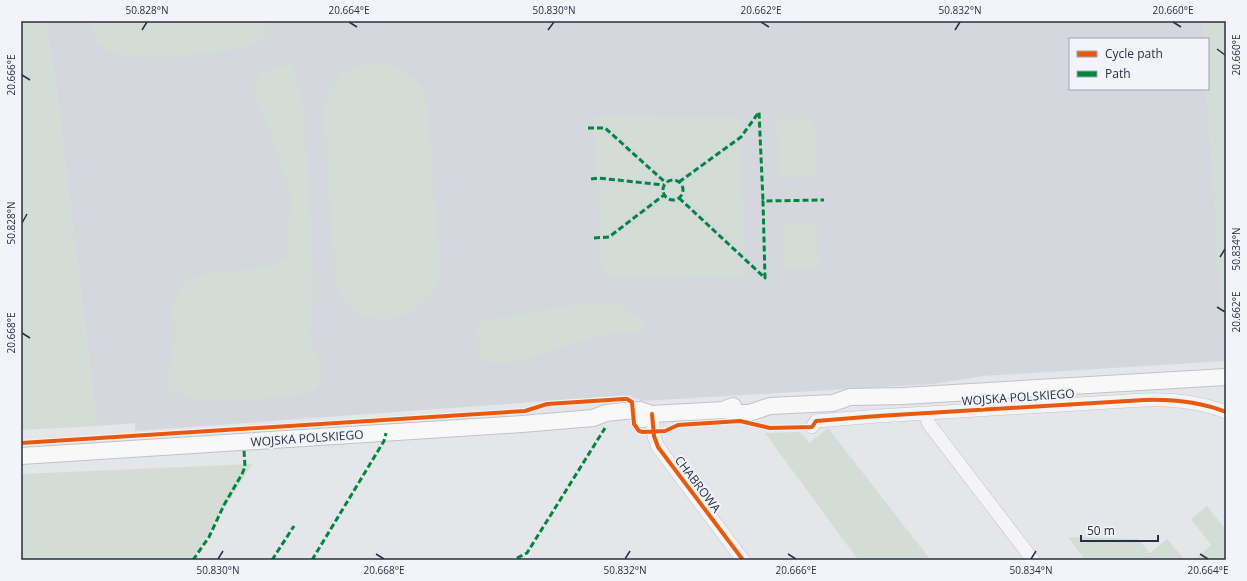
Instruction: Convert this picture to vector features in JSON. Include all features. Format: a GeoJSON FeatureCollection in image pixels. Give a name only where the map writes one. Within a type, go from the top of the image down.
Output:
{"type":"FeatureCollection","features":[{"type":"Feature","properties":{"kind":"main road","name":"WOJSKA POLSKIEGO"},"geometry":{"type":"LineString","coordinates":[[21,456],[522,424],[593,418],[606,413],[624,411],[640,410],[652,414],[723,410],[744,404],[762,403],[770,406],[833,403],[850,397],[903,396],[1226,377]]}},
{"type":"Feature","properties":{"kind":"street","name":"WOJSKA POLSKIEGO"},"geometry":{"type":"LineString","coordinates":[[812,427],[816,421],[1085,403],[1164,400],[1193,403],[1226,412]]}},
{"type":"Feature","properties":{"kind":"street"},"geometry":{"type":"LineString","coordinates":[[925,413],[929,424],[1033,560]]}},
{"type":"Feature","properties":{"kind":"street","name":"CHABROWA"},"geometry":{"type":"LineString","coordinates":[[652,414],[654,436],[658,447],[743,560]]}},
{"type":"Feature","properties":{"kind":"shaded area"},"geometry":{"type":"Polygon","coordinates":[[[21,21],[45,21],[55,79],[97,426],[21,430],[21,21]]]}},
{"type":"Feature","properties":{"kind":"shaded area"},"geometry":{"type":"Polygon","coordinates":[[[45,21],[1203,21],[1204,38],[1069,38],[1069,90],[1207,90],[1225,361],[983,376],[933,384],[641,401],[629,395],[135,431],[135,423],[97,426],[55,79],[45,21]]]}},
{"type":"Feature","properties":{"kind":"shaded area"},"geometry":{"type":"Polygon","coordinates":[[[89,21],[267,21],[265,38],[238,49],[175,56],[113,54],[96,43],[89,21]]]}},
{"type":"Feature","properties":{"kind":"shaded area"},"geometry":{"type":"Polygon","coordinates":[[[1203,21],[1226,21],[1226,361],[1224,356],[1207,90],[1209,90],[1209,38],[1204,38],[1203,21]]]}},
{"type":"Feature","properties":{"kind":"shaded area"},"geometry":{"type":"Polygon","coordinates":[[[379,63],[398,68],[412,77],[426,92],[441,270],[436,285],[424,301],[408,313],[389,319],[364,316],[353,311],[335,286],[323,107],[328,90],[341,74],[356,66],[379,63]]]}},
{"type":"Feature","properties":{"kind":"shaded area"},"geometry":{"type":"Polygon","coordinates":[[[291,64],[301,91],[306,132],[312,238],[313,298],[310,339],[323,367],[317,388],[295,396],[244,400],[194,400],[169,388],[169,373],[174,331],[170,309],[188,280],[205,274],[270,267],[286,258],[291,199],[266,120],[252,91],[263,72],[291,64]]]}},
{"type":"Feature","properties":{"kind":"shaded area"},"geometry":{"type":"Polygon","coordinates":[[[599,116],[739,118],[740,134],[681,177],[674,175],[666,178],[608,125],[599,125],[595,123],[594,119],[599,116]]]}},
{"type":"Feature","properties":{"kind":"shaded area"},"geometry":{"type":"Polygon","coordinates":[[[814,119],[816,177],[779,178],[777,120],[814,119]]]}},
{"type":"Feature","properties":{"kind":"shaded area"},"geometry":{"type":"Polygon","coordinates":[[[594,130],[601,130],[659,181],[596,175],[594,130]]]}},
{"type":"Feature","properties":{"kind":"shaded area"},"geometry":{"type":"Polygon","coordinates":[[[740,142],[745,252],[685,197],[687,188],[685,183],[740,142]]]}},
{"type":"Feature","properties":{"kind":"shaded area"},"geometry":{"type":"Polygon","coordinates":[[[597,182],[656,188],[657,196],[607,234],[600,235],[597,182]]]}},
{"type":"Feature","properties":{"kind":"shaded area"},"geometry":{"type":"Polygon","coordinates":[[[670,183],[676,183],[680,187],[680,193],[676,197],[670,197],[666,193],[666,187],[670,183]]]}},
{"type":"Feature","properties":{"kind":"shaded area"},"geometry":{"type":"Polygon","coordinates":[[[663,200],[671,204],[679,202],[745,262],[747,275],[615,278],[604,274],[602,270],[600,241],[611,240],[663,200]]]}},
{"type":"Feature","properties":{"kind":"shaded area"},"geometry":{"type":"Polygon","coordinates":[[[818,223],[820,268],[785,270],[783,224],[818,223]]]}},
{"type":"Feature","properties":{"kind":"shaded area"},"geometry":{"type":"Polygon","coordinates":[[[616,303],[636,315],[646,324],[642,333],[621,332],[601,336],[509,363],[481,361],[476,328],[481,320],[525,315],[572,305],[616,303]]]}},
{"type":"Feature","properties":{"kind":"shaded area"},"geometry":{"type":"Polygon","coordinates":[[[828,428],[931,560],[858,560],[765,433],[800,432],[809,443],[828,428]]]}},
{"type":"Feature","properties":{"kind":"shaded area"},"geometry":{"type":"Polygon","coordinates":[[[252,464],[192,560],[21,560],[21,474],[252,464]]]}},
{"type":"Feature","properties":{"kind":"shaded area"},"geometry":{"type":"Polygon","coordinates":[[[1207,506],[1226,530],[1226,560],[1194,560],[1211,545],[1191,519],[1207,506]]]}},
{"type":"Feature","properties":{"kind":"shaded area"},"geometry":{"type":"Polygon","coordinates":[[[1068,537],[1138,539],[1150,553],[1167,539],[1185,560],[1085,560],[1068,537]]]}},
{"type":"Feature","properties":{"kind":"marked path"},"geometry":{"type":"LineString","coordinates":[[679,182],[741,137],[759,112],[763,201]]}},
{"type":"Feature","properties":{"kind":"marked path"},"geometry":{"type":"LineString","coordinates":[[588,128],[605,128],[666,183]]}},
{"type":"Feature","properties":{"kind":"marked path"},"geometry":{"type":"LineString","coordinates":[[591,179],[598,178],[664,185]]}},
{"type":"Feature","properties":{"kind":"marked path"},"geometry":{"type":"LineString","coordinates":[[673,180],[680,183],[683,190],[680,197],[673,200],[666,197],[663,190],[666,183],[673,180]]}},
{"type":"Feature","properties":{"kind":"marked path"},"geometry":{"type":"LineString","coordinates":[[594,238],[609,237],[664,195]]}},
{"type":"Feature","properties":{"kind":"marked path"},"geometry":{"type":"LineString","coordinates":[[679,198],[765,278],[763,201],[824,200]]}},
{"type":"Feature","properties":{"kind":"marked path"},"geometry":{"type":"LineString","coordinates":[[517,558],[527,553],[605,428]]}},
{"type":"Feature","properties":{"kind":"marked path"},"geometry":{"type":"LineString","coordinates":[[312,560],[384,441],[386,433]]}},
{"type":"Feature","properties":{"kind":"marked path"},"geometry":{"type":"LineString","coordinates":[[193,560],[209,537],[224,505],[242,474],[245,467],[244,450]]}},
{"type":"Feature","properties":{"kind":"marked path"},"geometry":{"type":"LineString","coordinates":[[272,560],[294,526]]}},
{"type":"Feature","properties":{"kind":"cycle path"},"geometry":{"type":"LineString","coordinates":[[21,443],[525,411],[547,404],[624,399],[632,402],[634,424],[639,431],[643,432],[665,431],[678,425],[740,421],[770,428],[812,427],[816,421],[1144,400],[1186,402],[1226,412]]}},
{"type":"Feature","properties":{"kind":"cycle path"},"geometry":{"type":"LineString","coordinates":[[652,414],[654,436],[658,447],[743,560]]}}]}
